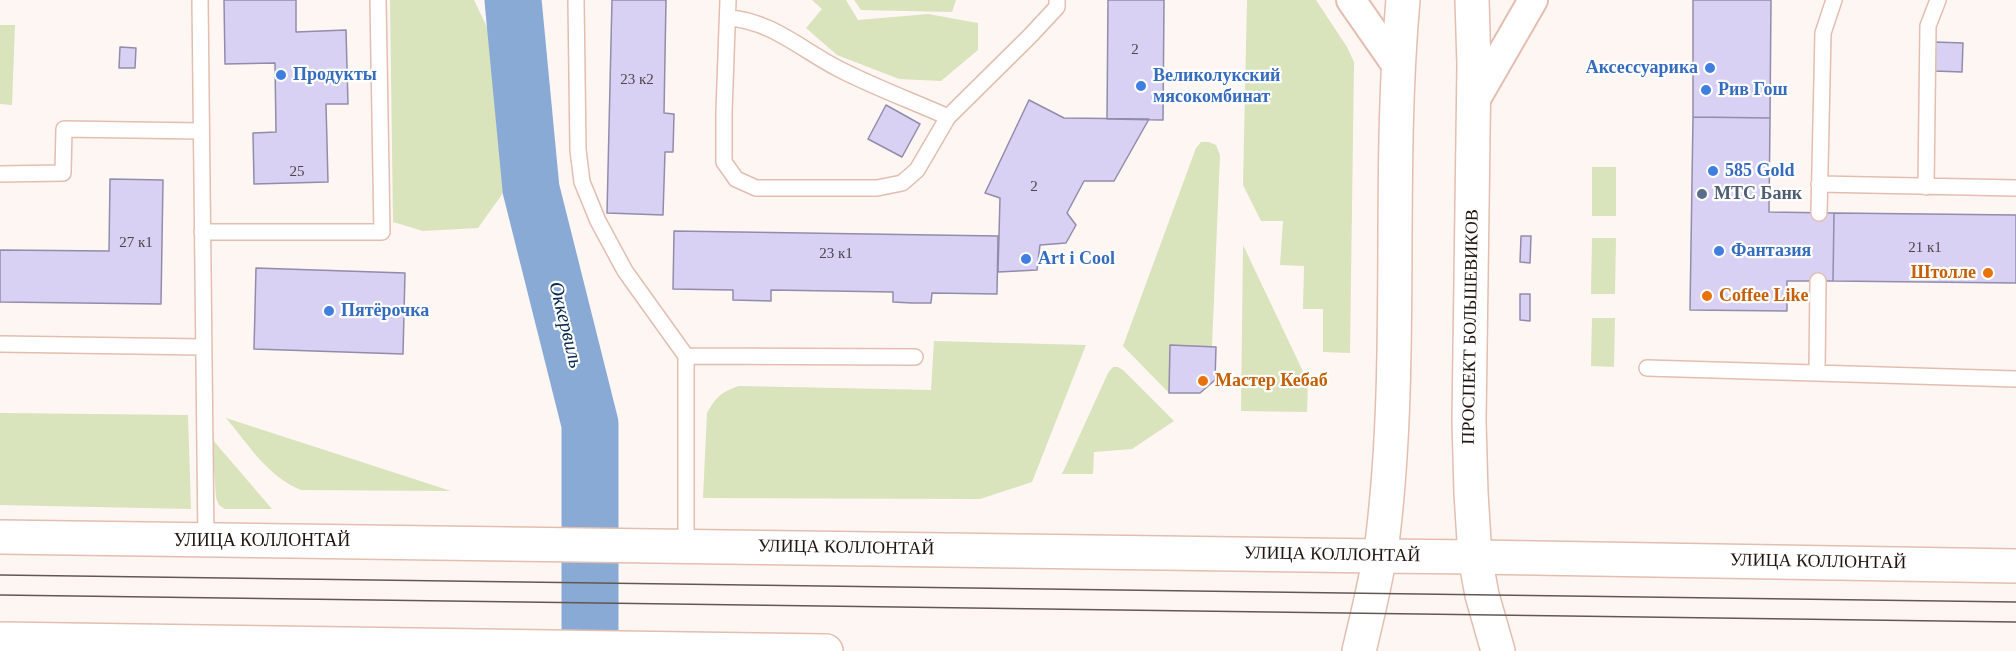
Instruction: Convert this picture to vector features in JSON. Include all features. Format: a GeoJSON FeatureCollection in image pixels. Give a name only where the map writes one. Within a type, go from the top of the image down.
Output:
{"type":"FeatureCollection","features":[{"type":"Feature","properties":{"kind":"main road"},"geometry":{"type":"LineString","coordinates":[[1359,651],[1380,556],[1392,420],[1397,66],[1403,0]]}},
{"type":"Feature","properties":{"kind":"main road","name":"ПРОСПЕКТ БОЛЬШЕВИКОВ"},"geometry":{"type":"LineString","coordinates":[[1472,0],[1469,421],[1471,493],[1475,557],[1482,595],[1498,651]]}},
{"type":"Feature","properties":{"kind":"main road","name":"УЛИЦА КОЛЛОНТАЙ"},"geometry":{"type":"LineString","coordinates":[[0,537],[649,544],[2016,566]]}},
{"type":"Feature","properties":{"kind":"main road"},"geometry":{"type":"LineString","coordinates":[[0,639],[249,647],[523,646],[826,651]]}},
{"type":"Feature","properties":{"kind":"street"},"geometry":{"type":"LineString","coordinates":[[1351,0],[1397,66]]}},
{"type":"Feature","properties":{"kind":"street"},"geometry":{"type":"LineString","coordinates":[[1473,104],[1533,0]]}},
{"type":"Feature","properties":{"kind":"lane"},"geometry":{"type":"LineString","coordinates":[[200,0],[206,541]]}},
{"type":"Feature","properties":{"kind":"lane"},"geometry":{"type":"LineString","coordinates":[[202,232],[382,232],[378,0]]}},
{"type":"Feature","properties":{"kind":"lane"},"geometry":{"type":"LineString","coordinates":[[576,0],[578,150],[582,182],[598,221],[625,271],[686,356],[686,545]]}},
{"type":"Feature","properties":{"kind":"lane"},"geometry":{"type":"LineString","coordinates":[[728,0],[724,162],[736,179],[756,188],[877,188],[902,183],[917,170],[948,117],[1030,36],[1057,7],[1057,0]]}},
{"type":"Feature","properties":{"kind":"lane"},"geometry":{"type":"LineString","coordinates":[[1819,213],[1823,33],[1834,0]]}},
{"type":"Feature","properties":{"kind":"lane"},"geometry":{"type":"LineString","coordinates":[[1926,187],[1928,26],[1938,0]]}},
{"type":"Feature","properties":{"kind":"lane"},"geometry":{"type":"LineString","coordinates":[[728,18],[745,19],[764,25],[840,69],[948,117]]}},
{"type":"Feature","properties":{"kind":"lane"},"geometry":{"type":"LineString","coordinates":[[0,174],[63,173],[64,129],[201,131]]}},
{"type":"Feature","properties":{"kind":"lane"},"geometry":{"type":"LineString","coordinates":[[1819,184],[2016,188]]}},
{"type":"Feature","properties":{"kind":"lane"},"geometry":{"type":"LineString","coordinates":[[1817,372],[1818,281]]}},
{"type":"Feature","properties":{"kind":"lane"},"geometry":{"type":"LineString","coordinates":[[0,344],[203,347]]}},
{"type":"Feature","properties":{"kind":"lane"},"geometry":{"type":"LineString","coordinates":[[686,356],[915,357]]}},
{"type":"Feature","properties":{"kind":"lane"},"geometry":{"type":"LineString","coordinates":[[1647,368],[2016,379]]}},
{"type":"Feature","properties":{"kind":"green space"},"geometry":{"type":"Polygon","coordinates":[[[390,0],[474,0],[499,52],[513,179],[478,228],[423,231],[393,222],[390,0]]]}},
{"type":"Feature","properties":{"kind":"green space"},"geometry":{"type":"Polygon","coordinates":[[[812,0],[846,0],[858,20],[928,14],[978,23],[978,50],[941,81],[899,79],[837,55],[806,28],[822,9],[812,0]]]}},
{"type":"Feature","properties":{"kind":"green space"},"geometry":{"type":"Polygon","coordinates":[[[854,0],[956,0],[952,12],[861,10],[854,0]]]}},
{"type":"Feature","properties":{"kind":"green space"},"geometry":{"type":"Polygon","coordinates":[[[1247,0],[1316,0],[1347,47],[1354,62],[1350,353],[1323,352],[1323,309],[1303,309],[1304,266],[1280,265],[1283,221],[1261,221],[1243,185],[1247,0]]]}},
{"type":"Feature","properties":{"kind":"green space"},"geometry":{"type":"Polygon","coordinates":[[[0,25],[15,25],[12,105],[0,104],[0,25]]]}},
{"type":"Feature","properties":{"kind":"green space"},"geometry":{"type":"Polygon","coordinates":[[[1201,142],[1216,145],[1220,155],[1212,346],[1170,346],[1169,393],[1123,346],[1196,148],[1201,142]]]}},
{"type":"Feature","properties":{"kind":"green space"},"geometry":{"type":"Polygon","coordinates":[[[1592,167],[1616,167],[1616,216],[1592,216],[1592,167]]]}},
{"type":"Feature","properties":{"kind":"green space"},"geometry":{"type":"Polygon","coordinates":[[[1592,238],[1616,238],[1615,294],[1591,294],[1592,238]]]}},
{"type":"Feature","properties":{"kind":"green space"},"geometry":{"type":"Polygon","coordinates":[[[1243,245],[1308,382],[1307,412],[1241,411],[1243,245]]]}},
{"type":"Feature","properties":{"kind":"green space"},"geometry":{"type":"Polygon","coordinates":[[[1592,318],[1615,318],[1614,367],[1591,366],[1592,318]]]}},
{"type":"Feature","properties":{"kind":"green space"},"geometry":{"type":"Polygon","coordinates":[[[934,341],[1086,345],[1032,482],[980,499],[703,498],[707,413],[723,393],[739,386],[931,390],[934,341]]]}},
{"type":"Feature","properties":{"kind":"green space"},"geometry":{"type":"Polygon","coordinates":[[[1113,367],[1123,370],[1174,421],[1132,449],[1094,452],[1093,474],[1062,474],[1108,373],[1113,367]]]}},
{"type":"Feature","properties":{"kind":"green space"},"geometry":{"type":"Polygon","coordinates":[[[0,413],[188,415],[191,509],[0,505],[0,413]]]}},
{"type":"Feature","properties":{"kind":"green space"},"geometry":{"type":"Polygon","coordinates":[[[226,418],[451,491],[301,490],[278,477],[226,418]]]}},
{"type":"Feature","properties":{"kind":"green space"},"geometry":{"type":"Polygon","coordinates":[[[212,439],[272,509],[225,509],[219,505],[216,498],[212,439]]]}},
{"type":"Feature","properties":{"kind":"building"},"geometry":{"type":"Polygon","coordinates":[[[224,0],[296,0],[296,32],[346,30],[348,104],[326,104],[328,182],[254,184],[253,133],[276,132],[275,63],[225,64],[224,0]]]}},
{"type":"Feature","properties":{"kind":"building"},"geometry":{"type":"Polygon","coordinates":[[[612,0],[666,0],[664,113],[674,114],[673,152],[665,152],[663,215],[607,213],[612,0]]]}},
{"type":"Feature","properties":{"kind":"building"},"geometry":{"type":"Polygon","coordinates":[[[1108,0],[1164,0],[1163,120],[1107,119],[1108,0]]]}},
{"type":"Feature","properties":{"kind":"building"},"geometry":{"type":"Polygon","coordinates":[[[1693,0],[1771,0],[1770,118],[1693,117],[1693,0]]]}},
{"type":"Feature","properties":{"kind":"building"},"geometry":{"type":"Polygon","coordinates":[[[1935,42],[1963,43],[1962,72],[1934,71],[1935,42]]]}},
{"type":"Feature","properties":{"kind":"building"},"geometry":{"type":"Polygon","coordinates":[[[120,47],[136,48],[135,68],[119,68],[120,47]]]}},
{"type":"Feature","properties":{"kind":"building"},"geometry":{"type":"Polygon","coordinates":[[[1029,100],[1064,118],[1149,119],[1114,181],[1084,181],[1067,213],[1076,225],[1066,243],[1040,245],[1037,270],[998,272],[1000,198],[985,193],[1029,100]]]}},
{"type":"Feature","properties":{"kind":"building"},"geometry":{"type":"Polygon","coordinates":[[[886,105],[920,124],[902,157],[868,139],[886,105]]]}},
{"type":"Feature","properties":{"kind":"building"},"geometry":{"type":"Polygon","coordinates":[[[1693,117],[1770,118],[1769,212],[1834,213],[1833,281],[1787,281],[1787,311],[1690,310],[1693,117]]]}},
{"type":"Feature","properties":{"kind":"building"},"geometry":{"type":"Polygon","coordinates":[[[110,179],[163,180],[161,304],[0,302],[0,250],[109,251],[110,179]]]}},
{"type":"Feature","properties":{"kind":"building"},"geometry":{"type":"Polygon","coordinates":[[[1834,213],[2016,215],[2016,283],[1833,281],[1834,213]]]}},
{"type":"Feature","properties":{"kind":"building"},"geometry":{"type":"Polygon","coordinates":[[[674,231],[998,236],[997,294],[932,293],[931,303],[912,303],[893,302],[893,292],[771,290],[771,301],[733,300],[733,290],[673,289],[674,231]]]}},
{"type":"Feature","properties":{"kind":"building"},"geometry":{"type":"Polygon","coordinates":[[[1521,236],[1531,236],[1530,263],[1520,262],[1521,236]]]}},
{"type":"Feature","properties":{"kind":"building","name":"Пятёрочка"},"geometry":{"type":"Polygon","coordinates":[[[256,268],[405,273],[403,354],[254,349],[256,268]]]}},
{"type":"Feature","properties":{"kind":"building"},"geometry":{"type":"Polygon","coordinates":[[[1520,294],[1530,294],[1530,321],[1520,320],[1520,294]]]}},
{"type":"Feature","properties":{"kind":"building"},"geometry":{"type":"Polygon","coordinates":[[[1170,345],[1216,347],[1215,380],[1200,393],[1169,393],[1170,345]]]}},
{"type":"Feature","properties":{"kind":"waterway","name":"Оккервиль"},"geometry":{"type":"LineString","coordinates":[[513,0],[531,189],[590,424],[590,651]]}},
{"type":"Feature","properties":{"kind":"tram line"},"geometry":{"type":"LineString","coordinates":[[0,575],[2016,602]]}},
{"type":"Feature","properties":{"kind":"tram line"},"geometry":{"type":"LineString","coordinates":[[0,595],[2016,622]]}},
{"type":"Feature","properties":{"kind":"place","name":"Аксессуарика"},"geometry":{"type":"Point","coordinates":[1710,68]}},
{"type":"Feature","properties":{"kind":"place","name":"Продукты"},"geometry":{"type":"Point","coordinates":[281,75]}},
{"type":"Feature","properties":{"kind":"place","name":"Великолукский мясокомбинат"},"geometry":{"type":"Point","coordinates":[1141,86]}},
{"type":"Feature","properties":{"kind":"place","name":"Рив Гош"},"geometry":{"type":"Point","coordinates":[1706,90]}},
{"type":"Feature","properties":{"kind":"place","name":"585 Gold"},"geometry":{"type":"Point","coordinates":[1713,171]}},
{"type":"Feature","properties":{"kind":"place","name":"МТС Банк"},"geometry":{"type":"Point","coordinates":[1702,194]}},
{"type":"Feature","properties":{"kind":"place","name":"Фантазия"},"geometry":{"type":"Point","coordinates":[1719,251]}},
{"type":"Feature","properties":{"kind":"place","name":"Art i Cool"},"geometry":{"type":"Point","coordinates":[1026,259]}},
{"type":"Feature","properties":{"kind":"place","name":"Штолле"},"geometry":{"type":"Point","coordinates":[1988,273]}},
{"type":"Feature","properties":{"kind":"place","name":"Coffee Like"},"geometry":{"type":"Point","coordinates":[1707,296]}},
{"type":"Feature","properties":{"kind":"place","name":"Пятёрочка"},"geometry":{"type":"Point","coordinates":[329,311]}},
{"type":"Feature","properties":{"kind":"place","name":"Мастер Кебаб"},"geometry":{"type":"Point","coordinates":[1203,381]}}]}
